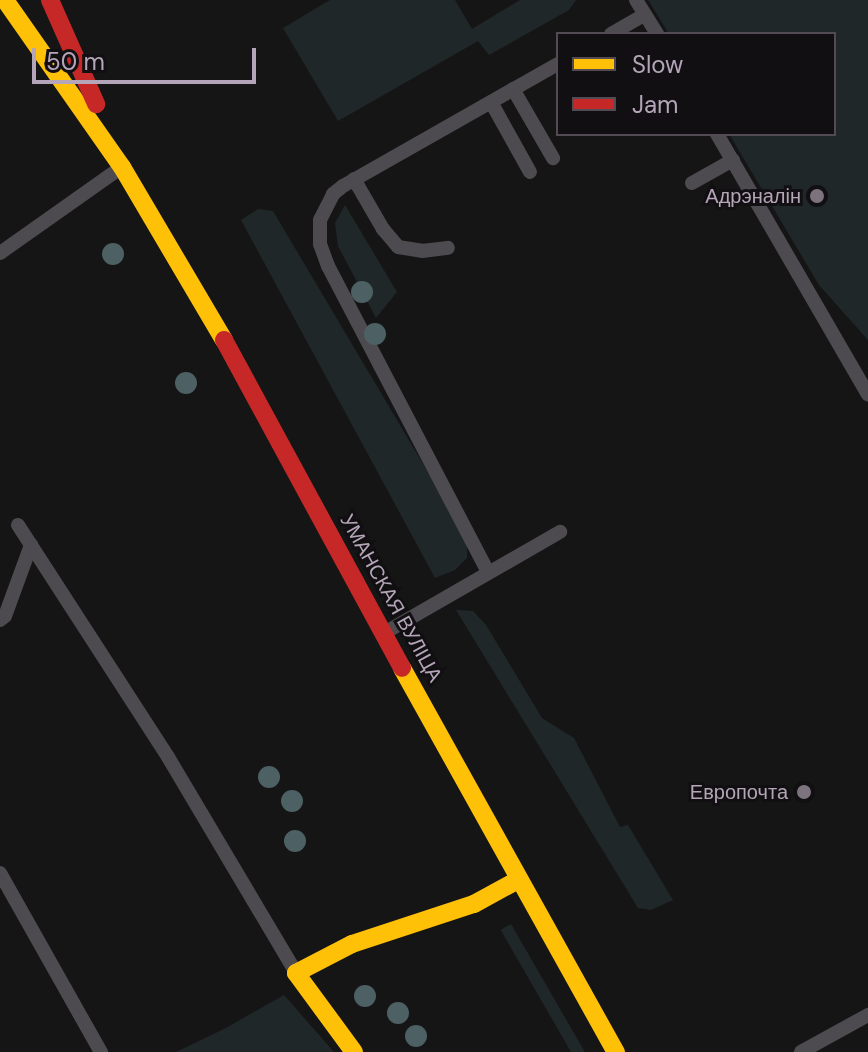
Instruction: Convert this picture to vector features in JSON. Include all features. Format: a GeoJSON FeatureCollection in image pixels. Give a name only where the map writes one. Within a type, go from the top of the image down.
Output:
{"type":"FeatureCollection","features":[{"type":"Feature","properties":{"kind":"main road","name":"УМАНСКАЯ ВУЛІЦА"},"geometry":{"type":"LineString","coordinates":[[5,0],[122,167],[205,305],[518,880],[616,1052]]}},
{"type":"Feature","properties":{"kind":"main road","name":"УМАНСКАЯ ВУЛІЦА"},"geometry":{"type":"LineString","coordinates":[[50,0],[122,167]]}},
{"type":"Feature","properties":{"kind":"main road"},"geometry":{"type":"LineString","coordinates":[[354,1052],[296,973],[352,944],[474,904],[518,880]]}},
{"type":"Feature","properties":{"kind":"lane"},"geometry":{"type":"LineString","coordinates":[[636,0],[656,32]]}},
{"type":"Feature","properties":{"kind":"lane"},"geometry":{"type":"LineString","coordinates":[[614,32],[645,14]]}},
{"type":"Feature","properties":{"kind":"lane"},"geometry":{"type":"LineString","coordinates":[[488,572],[328,266],[320,244],[320,220],[333,194],[354,179],[556,65]]}},
{"type":"Feature","properties":{"kind":"lane"},"geometry":{"type":"LineString","coordinates":[[513,89],[553,158]]}},
{"type":"Feature","properties":{"kind":"lane"},"geometry":{"type":"LineString","coordinates":[[491,102],[530,172]]}},
{"type":"Feature","properties":{"kind":"lane"},"geometry":{"type":"LineString","coordinates":[[718,136],[868,394]]}},
{"type":"Feature","properties":{"kind":"lane"},"geometry":{"type":"LineString","coordinates":[[692,183],[733,160]]}},
{"type":"Feature","properties":{"kind":"lane"},"geometry":{"type":"LineString","coordinates":[[0,253],[122,167]]}},
{"type":"Feature","properties":{"kind":"lane"},"geometry":{"type":"LineString","coordinates":[[354,179],[383,229],[398,247],[422,251],[448,248]]}},
{"type":"Feature","properties":{"kind":"lane"},"geometry":{"type":"LineString","coordinates":[[18,525],[168,757],[296,973]]}},
{"type":"Feature","properties":{"kind":"lane"},"geometry":{"type":"LineString","coordinates":[[385,632],[560,532]]}},
{"type":"Feature","properties":{"kind":"lane"},"geometry":{"type":"LineString","coordinates":[[0,620],[5,616],[31,545]]}},
{"type":"Feature","properties":{"kind":"lane"},"geometry":{"type":"LineString","coordinates":[[0,873],[101,1052]]}},
{"type":"Feature","properties":{"kind":"lane"},"geometry":{"type":"LineString","coordinates":[[804,1051],[868,1015]]}},
{"type":"Feature","properties":{"kind":"shaded area"},"geometry":{"type":"Polygon","coordinates":[[[330,0],[455,0],[472,29],[520,0],[576,0],[569,10],[489,55],[478,41],[338,121],[283,28],[330,0]]]}},
{"type":"Feature","properties":{"kind":"shaded area","name":"Адрэналін"},"geometry":{"type":"Polygon","coordinates":[[[648,0],[868,0],[868,340],[819,285],[730,136],[836,136],[836,32],[668,32],[648,0]]]}},
{"type":"Feature","properties":{"kind":"shaded area"},"geometry":{"type":"Polygon","coordinates":[[[345,205],[397,292],[376,318],[338,246],[335,223],[345,205]]]}},
{"type":"Feature","properties":{"kind":"shaded area"},"geometry":{"type":"Polygon","coordinates":[[[258,209],[273,211],[467,538],[467,558],[455,570],[435,578],[241,220],[258,209]]]}},
{"type":"Feature","properties":{"kind":"shaded area"},"geometry":{"type":"Polygon","coordinates":[[[456,610],[473,611],[486,625],[542,718],[574,738],[620,827],[628,825],[673,900],[651,910],[638,908],[456,610]]]}},
{"type":"Feature","properties":{"kind":"shaded area"},"geometry":{"type":"Polygon","coordinates":[[[511,924],[584,1051],[571,1052],[501,930],[511,924]]]}},
{"type":"Feature","properties":{"kind":"shaded area"},"geometry":{"type":"Polygon","coordinates":[[[284,995],[334,1052],[176,1052],[224,1029],[284,995]]]}},
{"type":"Feature","properties":{"kind":"traffic: slow"},"geometry":{"type":"LineString","coordinates":[[5,0],[122,167],[224,340]]}},
{"type":"Feature","properties":{"kind":"traffic: slow"},"geometry":{"type":"LineString","coordinates":[[402,668],[616,1052]]}},
{"type":"Feature","properties":{"kind":"traffic: slow"},"geometry":{"type":"LineString","coordinates":[[354,1052],[296,973],[352,944],[474,904],[518,880]]}},
{"type":"Feature","properties":{"kind":"traffic: jam"},"geometry":{"type":"LineString","coordinates":[[50,0],[96,104]]}},
{"type":"Feature","properties":{"kind":"traffic: jam"},"geometry":{"type":"LineString","coordinates":[[224,340],[402,668]]}},
{"type":"Feature","properties":{"kind":"place","name":"Адрэналін"},"geometry":{"type":"Point","coordinates":[817,196]}},
{"type":"Feature","properties":{"kind":"place","name":"Европочта"},"geometry":{"type":"Point","coordinates":[804,792]}}]}
